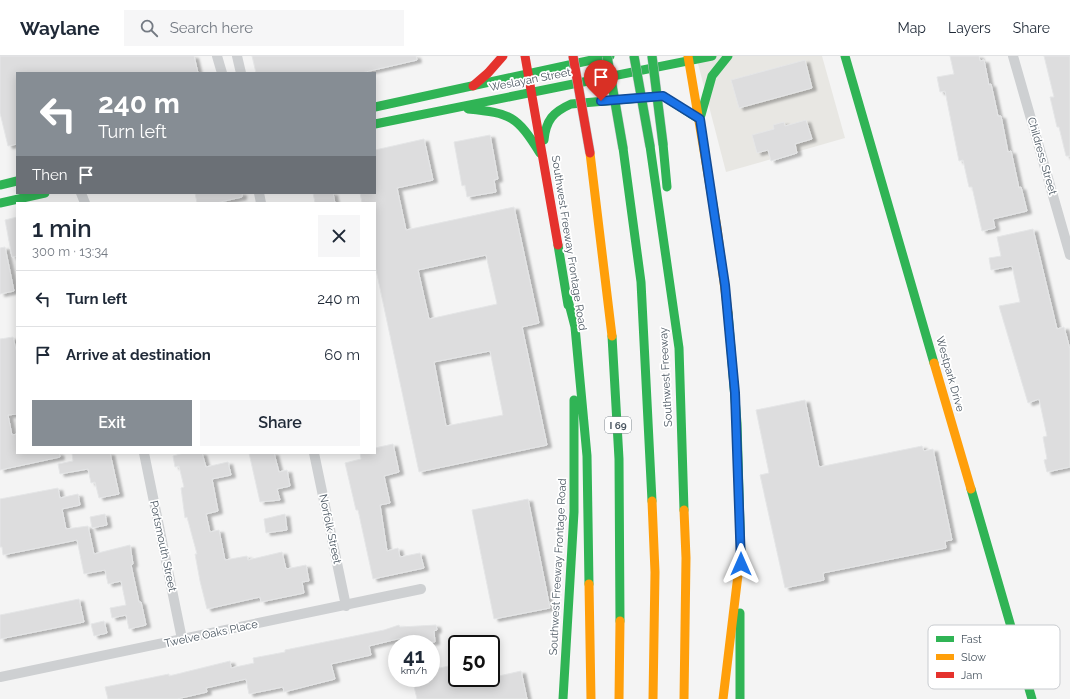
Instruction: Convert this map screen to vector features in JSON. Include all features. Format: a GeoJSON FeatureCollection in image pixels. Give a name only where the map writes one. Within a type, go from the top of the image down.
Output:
{"type":"FeatureCollection","features":[{"type":"Feature","properties":{"kind":"main road"},"geometry":{"type":"LineString","coordinates":[[473,86],[488,74],[502,56]]}},
{"type":"Feature","properties":{"kind":"main road","name":"Southwest Freeway Frontage Road"},"geometry":{"type":"LineString","coordinates":[[524,56],[532,92],[567,296],[572,345],[576,454],[574,521],[563,699]]}},
{"type":"Feature","properties":{"kind":"main road","name":"I 69"},"geometry":{"type":"LineString","coordinates":[[573,56],[590,153],[610,315],[619,448],[622,593],[619,699]]}},
{"type":"Feature","properties":{"kind":"main road"},"geometry":{"type":"LineString","coordinates":[[608,56],[623,148],[641,282],[655,572],[653,699]]}},
{"type":"Feature","properties":{"kind":"main road","name":"Weslayan Street"},"geometry":{"type":"LineString","coordinates":[[376,107],[608,56]]}},
{"type":"Feature","properties":{"kind":"main road","name":"Southwest Freeway"},"geometry":{"type":"LineString","coordinates":[[634,56],[650,146],[679,348],[686,558],[684,699]]}},
{"type":"Feature","properties":{"kind":"main road"},"geometry":{"type":"LineString","coordinates":[[652,56],[663,144],[679,348]]}},
{"type":"Feature","properties":{"kind":"main road","name":"Weslayan Street"},"geometry":{"type":"LineString","coordinates":[[376,124],[688,58],[712,56]]}},
{"type":"Feature","properties":{"kind":"main road"},"geometry":{"type":"LineString","coordinates":[[700,119],[711,76],[716,68],[728,56]]}},
{"type":"Feature","properties":{"kind":"main road","name":"Westpark Drive"},"geometry":{"type":"LineString","coordinates":[[845,56],[1010,625]]}},
{"type":"Feature","properties":{"kind":"main road"},"geometry":{"type":"LineString","coordinates":[[688,58],[700,119],[725,285],[733,370],[741,550],[740,699]]}},
{"type":"Feature","properties":{"kind":"main road"},"geometry":{"type":"LineString","coordinates":[[543,157],[545,124],[551,116],[571,104],[663,96],[700,119]]}},
{"type":"Feature","properties":{"kind":"main road"},"geometry":{"type":"LineString","coordinates":[[454,107],[498,112],[514,117],[528,133],[543,157]]}},
{"type":"Feature","properties":{"kind":"main road"},"geometry":{"type":"LineString","coordinates":[[0,185],[16,181]]}},
{"type":"Feature","properties":{"kind":"main road"},"geometry":{"type":"LineString","coordinates":[[0,203],[40,194]]}},
{"type":"Feature","properties":{"kind":"main road"},"geometry":{"type":"LineString","coordinates":[[567,296],[575,327],[587,456],[591,699]]}},
{"type":"Feature","properties":{"kind":"main road"},"geometry":{"type":"LineString","coordinates":[[723,699],[741,550]]}},
{"type":"Feature","properties":{"kind":"main road","name":"Westpark Drive"},"geometry":{"type":"LineString","coordinates":[[1029,689],[1032,699]]}},
{"type":"Feature","properties":{"kind":"street"},"geometry":{"type":"LineString","coordinates":[[217,56],[222,72]]}},
{"type":"Feature","properties":{"kind":"street"},"geometry":{"type":"LineString","coordinates":[[237,56],[241,72]]}},
{"type":"Feature","properties":{"kind":"street","name":"Childress Street"},"geometry":{"type":"LineString","coordinates":[[1013,56],[1070,256]]}},
{"type":"Feature","properties":{"kind":"street","name":"Portsmouth Street"},"geometry":{"type":"LineString","coordinates":[[144,454],[182,640]]}},
{"type":"Feature","properties":{"kind":"street","name":"Norfolk Street"},"geometry":{"type":"LineString","coordinates":[[314,454],[346,606]]}},
{"type":"Feature","properties":{"kind":"street","name":"Twelve Oaks Place"},"geometry":{"type":"LineString","coordinates":[[0,677],[346,606],[421,589]]}},
{"type":"Feature","properties":{"kind":"shaded area"},"geometry":{"type":"Polygon","coordinates":[[[696,56],[822,56],[845,138],[726,172],[696,56]]]}},
{"type":"Feature","properties":{"kind":"building"},"geometry":{"type":"Polygon","coordinates":[[[0,56],[194,56],[198,72],[16,72],[16,144],[8,146],[0,113],[0,56]]]}},
{"type":"Feature","properties":{"kind":"building"},"geometry":{"type":"Polygon","coordinates":[[[252,56],[416,56],[417,60],[365,72],[256,72],[252,56]]]}},
{"type":"Feature","properties":{"kind":"building"},"geometry":{"type":"Polygon","coordinates":[[[950,56],[979,56],[980,61],[984,60],[989,85],[991,84],[998,116],[1001,116],[1008,152],[1011,151],[1019,188],[1021,187],[1027,211],[993,219],[995,228],[982,231],[972,187],[969,187],[963,160],[959,161],[945,91],[940,92],[937,77],[954,74],[950,56]]]}},
{"type":"Feature","properties":{"kind":"building"},"geometry":{"type":"Polygon","coordinates":[[[1044,56],[1070,56],[1070,156],[1066,156],[1059,127],[1057,127],[1050,97],[1054,97],[1044,56]]]}},
{"type":"Feature","properties":{"kind":"building"},"geometry":{"type":"Polygon","coordinates":[[[805,60],[812,88],[739,108],[731,80],[805,60]]]}},
{"type":"Feature","properties":{"kind":"building"},"geometry":{"type":"Polygon","coordinates":[[[806,120],[812,139],[795,144],[797,153],[771,161],[768,150],[757,153],[752,135],[774,129],[773,125],[784,122],[785,126],[806,120]]]}},
{"type":"Feature","properties":{"kind":"building"},"geometry":{"type":"Polygon","coordinates":[[[490,135],[498,179],[494,180],[496,192],[467,197],[465,185],[462,186],[454,142],[490,135]]]}},
{"type":"Feature","properties":{"kind":"building"},"geometry":{"type":"Polygon","coordinates":[[[424,139],[433,180],[397,188],[406,230],[514,207],[539,323],[522,327],[547,445],[419,472],[376,270],[376,202],[362,202],[360,194],[376,194],[376,150],[424,139]],[[486,255],[418,270],[429,319],[497,304],[486,255]],[[490,351],[434,362],[446,426],[503,415],[490,351]]]}},
{"type":"Feature","properties":{"kind":"building"},"geometry":{"type":"Polygon","coordinates":[[[195,194],[242,194],[242,197],[220,202],[197,202],[195,194]]]}},
{"type":"Feature","properties":{"kind":"building"},"geometry":{"type":"Polygon","coordinates":[[[313,194],[333,194],[335,202],[315,202],[313,194]]]}},
{"type":"Feature","properties":{"kind":"building"},"geometry":{"type":"Polygon","coordinates":[[[16,217],[16,256],[12,257],[5,220],[16,217]]]}},
{"type":"Feature","properties":{"kind":"building"},"geometry":{"type":"Polygon","coordinates":[[[1033,229],[1057,329],[1064,327],[1070,349],[1070,467],[1047,472],[1044,460],[1047,459],[1043,437],[1047,436],[1039,399],[1028,403],[999,306],[1020,302],[1012,266],[991,270],[989,258],[1001,256],[997,237],[1033,229]]]}},
{"type":"Feature","properties":{"kind":"building"},"geometry":{"type":"Polygon","coordinates":[[[5,247],[14,291],[0,294],[0,248],[5,247]]]}},
{"type":"Feature","properties":{"kind":"building"},"geometry":{"type":"Polygon","coordinates":[[[13,337],[16,350],[16,414],[8,415],[12,435],[16,434],[16,454],[59,454],[60,457],[0,470],[0,339],[13,337]]]}},
{"type":"Feature","properties":{"kind":"building"},"geometry":{"type":"Polygon","coordinates":[[[805,400],[819,467],[922,446],[924,451],[933,449],[952,540],[945,541],[946,548],[823,573],[824,580],[785,588],[760,475],[769,473],[756,410],[805,400]]]}},
{"type":"Feature","properties":{"kind":"building"},"geometry":{"type":"Polygon","coordinates":[[[393,444],[399,472],[384,476],[390,503],[380,505],[387,551],[398,548],[400,557],[420,553],[424,568],[373,579],[358,510],[356,510],[345,463],[361,459],[360,454],[376,454],[376,448],[393,444]]]}},
{"type":"Feature","properties":{"kind":"building"},"geometry":{"type":"Polygon","coordinates":[[[72,454],[110,454],[119,494],[99,498],[95,482],[91,483],[88,469],[60,474],[58,464],[73,461],[72,454]]]}},
{"type":"Feature","properties":{"kind":"building"},"geometry":{"type":"Polygon","coordinates":[[[180,454],[202,454],[206,467],[228,462],[231,475],[212,479],[218,511],[206,514],[210,532],[219,530],[225,560],[247,556],[248,560],[282,552],[286,569],[306,565],[309,581],[302,582],[304,593],[261,602],[260,597],[207,609],[195,554],[197,554],[187,517],[185,518],[181,488],[184,487],[179,466],[175,467],[173,456],[180,454]]]}},
{"type":"Feature","properties":{"kind":"building"},"geometry":{"type":"Polygon","coordinates":[[[249,454],[274,454],[279,472],[287,470],[290,486],[277,489],[280,500],[260,502],[249,454]]]}},
{"type":"Feature","properties":{"kind":"building"},"geometry":{"type":"Polygon","coordinates":[[[58,488],[60,498],[78,494],[80,505],[62,509],[66,529],[88,526],[94,554],[130,545],[133,564],[131,565],[139,602],[141,602],[146,625],[129,629],[126,615],[112,618],[110,608],[126,605],[121,581],[108,584],[105,570],[84,574],[77,540],[3,555],[2,547],[0,547],[0,499],[58,488]]]}},
{"type":"Feature","properties":{"kind":"building"},"geometry":{"type":"Polygon","coordinates":[[[528,499],[550,608],[494,619],[472,510],[528,499]]]}},
{"type":"Feature","properties":{"kind":"building"},"geometry":{"type":"Polygon","coordinates":[[[105,514],[107,525],[92,528],[90,517],[105,514]]]}},
{"type":"Feature","properties":{"kind":"building"},"geometry":{"type":"Polygon","coordinates":[[[285,514],[287,530],[266,533],[264,519],[285,514]]]}},
{"type":"Feature","properties":{"kind":"building"},"geometry":{"type":"Polygon","coordinates":[[[79,599],[84,622],[0,639],[0,615],[79,599]]]}},
{"type":"Feature","properties":{"kind":"building"},"geometry":{"type":"Polygon","coordinates":[[[104,621],[107,633],[94,636],[91,624],[104,621]]]}},
{"type":"Feature","properties":{"kind":"building"},"geometry":{"type":"Polygon","coordinates":[[[399,625],[400,627],[436,625],[437,630],[434,631],[434,635],[388,635],[388,641],[369,646],[371,655],[331,664],[335,679],[284,692],[283,687],[249,694],[246,679],[206,688],[207,692],[177,699],[108,699],[105,687],[169,674],[169,676],[230,661],[231,668],[254,663],[253,658],[285,652],[285,650],[384,630],[399,625]]]}},
{"type":"Feature","properties":{"kind":"building"},"geometry":{"type":"Polygon","coordinates":[[[448,666],[448,687],[500,687],[500,676],[521,671],[527,699],[417,699],[414,687],[440,687],[440,668],[448,666]]]}},
{"type":"Feature","properties":{"kind":"traffic: fast"},"geometry":{"type":"LineString","coordinates":[[607,56],[623,148]]}},
{"type":"Feature","properties":{"kind":"traffic: fast"},"geometry":{"type":"LineString","coordinates":[[376,107],[610,56]]}},
{"type":"Feature","properties":{"kind":"traffic: fast"},"geometry":{"type":"LineString","coordinates":[[634,56],[650,146]]}},
{"type":"Feature","properties":{"kind":"traffic: fast"},"geometry":{"type":"LineString","coordinates":[[652,56],[663,144]]}},
{"type":"Feature","properties":{"kind":"traffic: fast"},"geometry":{"type":"LineString","coordinates":[[376,124],[712,56]]}},
{"type":"Feature","properties":{"kind":"traffic: fast"},"geometry":{"type":"LineString","coordinates":[[701,115],[712,76],[728,56]]}},
{"type":"Feature","properties":{"kind":"traffic: fast"},"geometry":{"type":"LineString","coordinates":[[845,56],[934,363]]}},
{"type":"Feature","properties":{"kind":"traffic: fast"},"geometry":{"type":"LineString","coordinates":[[544,140],[549,122],[559,110],[571,104],[663,96],[699,119]]}},
{"type":"Feature","properties":{"kind":"traffic: fast"},"geometry":{"type":"LineString","coordinates":[[468,109],[494,112],[512,119],[525,131],[540,153]]}},
{"type":"Feature","properties":{"kind":"traffic: fast"},"geometry":{"type":"LineString","coordinates":[[663,144],[667,187]]}},
{"type":"Feature","properties":{"kind":"traffic: fast"},"geometry":{"type":"LineString","coordinates":[[650,146],[679,348],[684,510]]}},
{"type":"Feature","properties":{"kind":"traffic: fast"},"geometry":{"type":"LineString","coordinates":[[623,148],[641,282],[652,501]]}},
{"type":"Feature","properties":{"kind":"traffic: fast"},"geometry":{"type":"LineString","coordinates":[[0,185],[16,181]]}},
{"type":"Feature","properties":{"kind":"traffic: fast"},"geometry":{"type":"LineString","coordinates":[[0,203],[40,194]]}},
{"type":"Feature","properties":{"kind":"traffic: fast"},"geometry":{"type":"LineString","coordinates":[[558,245],[568,305]]}},
{"type":"Feature","properties":{"kind":"traffic: fast"},"geometry":{"type":"LineString","coordinates":[[567,296],[575,327],[587,456],[589,584]]}},
{"type":"Feature","properties":{"kind":"traffic: fast"},"geometry":{"type":"LineString","coordinates":[[728,313],[737,423],[741,561]]}},
{"type":"Feature","properties":{"kind":"traffic: fast"},"geometry":{"type":"LineString","coordinates":[[612,336],[619,459],[620,621]]}},
{"type":"Feature","properties":{"kind":"traffic: fast"},"geometry":{"type":"LineString","coordinates":[[563,699],[574,512],[574,400]]}},
{"type":"Feature","properties":{"kind":"traffic: fast"},"geometry":{"type":"LineString","coordinates":[[971,489],[1011,625]]}},
{"type":"Feature","properties":{"kind":"traffic: fast"},"geometry":{"type":"LineString","coordinates":[[740,613],[740,699]]}},
{"type":"Feature","properties":{"kind":"traffic: fast"},"geometry":{"type":"LineString","coordinates":[[1029,689],[1032,699]]}},
{"type":"Feature","properties":{"kind":"traffic: slow"},"geometry":{"type":"LineString","coordinates":[[688,56],[717,228],[728,313]]}},
{"type":"Feature","properties":{"kind":"traffic: slow"},"geometry":{"type":"LineString","coordinates":[[590,153],[612,336]]}},
{"type":"Feature","properties":{"kind":"traffic: slow"},"geometry":{"type":"LineString","coordinates":[[934,363],[971,489]]}},
{"type":"Feature","properties":{"kind":"traffic: slow"},"geometry":{"type":"LineString","coordinates":[[652,501],[655,572],[653,699]]}},
{"type":"Feature","properties":{"kind":"traffic: slow"},"geometry":{"type":"LineString","coordinates":[[684,510],[686,558],[684,699]]}},
{"type":"Feature","properties":{"kind":"traffic: slow"},"geometry":{"type":"LineString","coordinates":[[723,699],[741,550]]}},
{"type":"Feature","properties":{"kind":"traffic: slow"},"geometry":{"type":"LineString","coordinates":[[589,584],[591,699]]}},
{"type":"Feature","properties":{"kind":"traffic: slow"},"geometry":{"type":"LineString","coordinates":[[619,699],[620,621]]}},
{"type":"Feature","properties":{"kind":"traffic: jam"},"geometry":{"type":"LineString","coordinates":[[473,86],[488,73],[503,56]]}},
{"type":"Feature","properties":{"kind":"traffic: jam"},"geometry":{"type":"LineString","coordinates":[[525,56],[558,245]]}},
{"type":"Feature","properties":{"kind":"traffic: jam"},"geometry":{"type":"LineString","coordinates":[[573,56],[590,153]]}},
{"type":"Feature","properties":{"kind":"route"},"geometry":{"type":"LineString","coordinates":[[601,101],[663,96],[700,119],[704,156],[725,285],[735,393],[741,564]]}}]}
